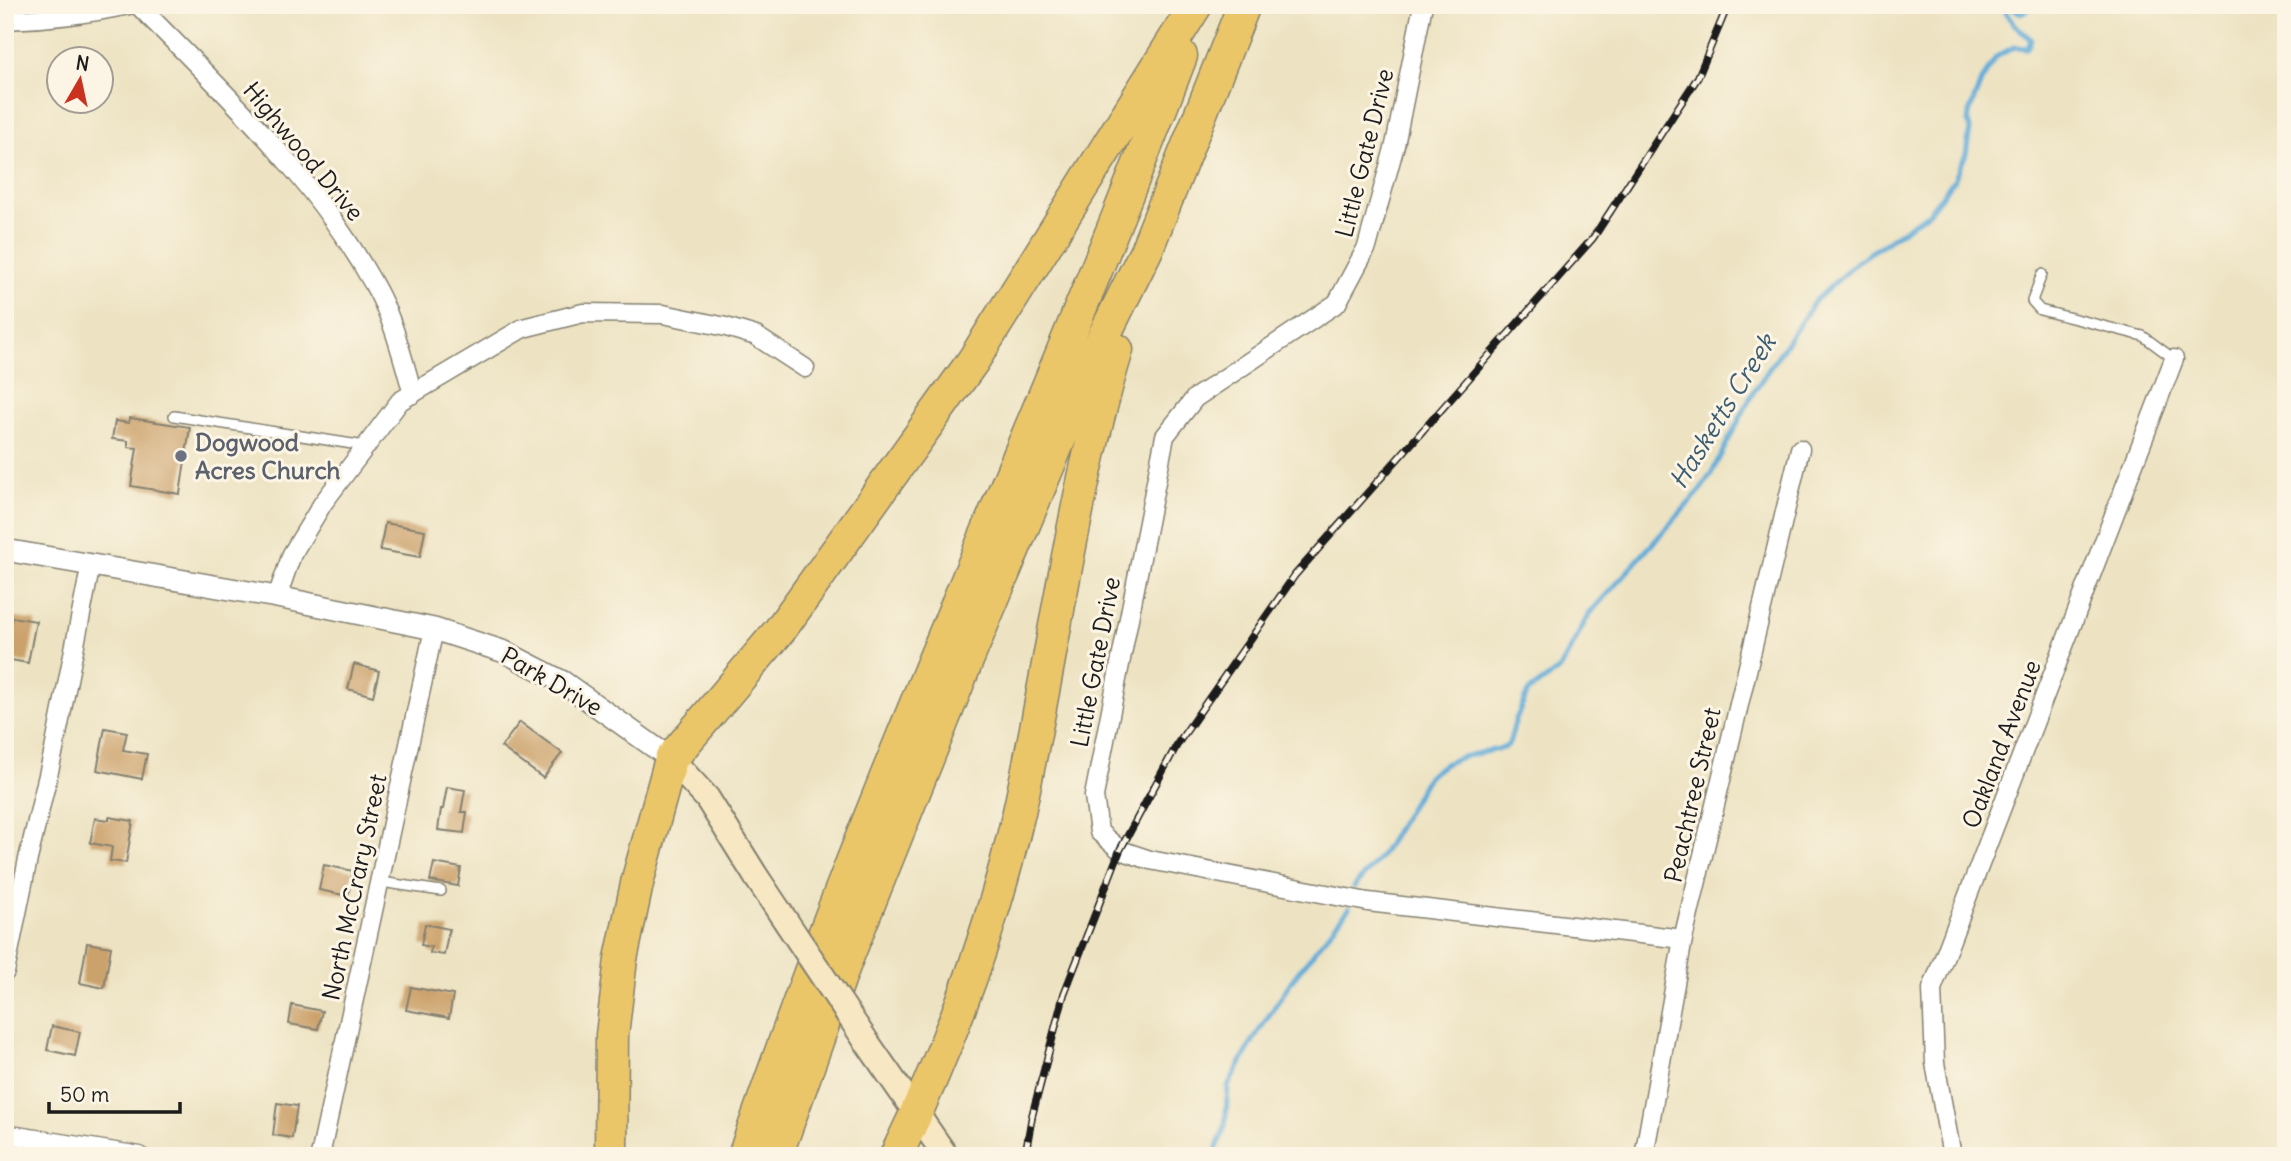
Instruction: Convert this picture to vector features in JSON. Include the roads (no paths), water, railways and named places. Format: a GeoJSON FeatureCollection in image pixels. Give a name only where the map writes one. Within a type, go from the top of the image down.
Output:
{"type":"FeatureCollection","features":[{"type":"Feature","properties":{"kind":"highway"},"geometry":{"type":"LineString","coordinates":[[611,1156],[611,1035],[621,959],[638,879],[671,759],[780,630],[973,361],[1198,5]]}},
{"type":"Feature","properties":{"kind":"highway"},"geometry":{"type":"LineString","coordinates":[[744,1156],[840,893],[954,611],[1119,217],[1198,5]]}},
{"type":"Feature","properties":{"kind":"highway"},"geometry":{"type":"LineString","coordinates":[[776,1156],[845,963],[966,663],[1096,352],[1146,251],[1244,5]]}},
{"type":"Feature","properties":{"kind":"highway"},"geometry":{"type":"LineString","coordinates":[[896,1156],[916,1114],[979,955],[1018,813],[1096,419],[1146,251]]}},
{"type":"Feature","properties":{"kind":"main road","name":"Park Drive"},"geometry":{"type":"LineString","coordinates":[[671,759],[707,798],[864,1038],[946,1156]]}},
{"type":"Feature","properties":{"kind":"street"},"geometry":{"type":"LineString","coordinates":[[5,20],[90,14],[129,5]]}},
{"type":"Feature","properties":{"kind":"street","name":"Highwood Drive"},"geometry":{"type":"LineString","coordinates":[[138,5],[270,142],[321,203],[374,283],[391,322],[414,394]]}},
{"type":"Feature","properties":{"kind":"street","name":"Little Gate Drive"},"geometry":{"type":"LineString","coordinates":[[1423,5],[1395,145],[1367,247],[1337,303],[1195,398],[1165,436],[1094,796],[1099,832],[1121,850],[1150,860],[1355,899],[1683,939]]}},
{"type":"Feature","properties":{"kind":"street"},"geometry":{"type":"LineString","coordinates":[[277,597],[292,554],[323,503],[400,401],[523,328],[583,313],[663,314],[756,336],[806,368]]}},
{"type":"Feature","properties":{"kind":"street","name":"Oakland Avenue"},"geometry":{"type":"LineString","coordinates":[[1952,1156],[1935,1063],[1932,989],[2174,359]]}},
{"type":"Feature","properties":{"kind":"street","name":"Peachtree Street"},"geometry":{"type":"LineString","coordinates":[[1644,1156],[1683,939],[1800,449]]}},
{"type":"Feature","properties":{"kind":"street","name":"Park Drive"},"geometry":{"type":"LineString","coordinates":[[5,550],[277,597],[434,629],[505,652],[563,682],[671,759]]}},
{"type":"Feature","properties":{"kind":"street"},"geometry":{"type":"LineString","coordinates":[[5,972],[54,750],[91,564]]}},
{"type":"Feature","properties":{"kind":"street","name":"North McCrary Street"},"geometry":{"type":"LineString","coordinates":[[320,1156],[434,629]]}},
{"type":"Feature","properties":{"kind":"street"},"geometry":{"type":"LineString","coordinates":[[5,1134],[140,1156]]}},
{"type":"Feature","properties":{"kind":"lane"},"geometry":{"type":"LineString","coordinates":[[2042,274],[2032,301],[2040,310],[2143,336],[2174,359]]}},
{"type":"Feature","properties":{"kind":"lane"},"geometry":{"type":"LineString","coordinates":[[174,416],[365,446]]}},
{"type":"Feature","properties":{"kind":"lane"},"geometry":{"type":"LineString","coordinates":[[380,882],[441,891]]}},
{"type":"Feature","properties":{"kind":"waterway","name":"Hasketts Creek"},"geometry":{"type":"LineString","coordinates":[[1354,887],[1381,856],[1427,778],[1453,760],[1504,748],[1509,744],[1528,692],[1560,669],[1589,614],[1700,491],[1754,391],[1815,301],[1857,262],[1928,213],[1954,180],[1966,154],[1970,110],[1981,82],[1996,57],[2014,47],[2027,48],[2031,40],[2012,21],[2004,8],[2009,7],[2021,13],[2037,5]]}},
{"type":"Feature","properties":{"kind":"waterway","name":"Hasketts Creek"},"geometry":{"type":"LineString","coordinates":[[1214,1156],[1225,1126],[1228,1086],[1255,1037],[1292,980],[1349,908]]}},
{"type":"Feature","properties":{"kind":"railway"},"geometry":{"type":"LineString","coordinates":[[1025,1156],[1032,1116],[1064,994],[1120,850],[1178,743],[1295,575],[1593,238],[1698,77],[1728,5]]}},
{"type":"Feature","properties":{"kind":"place","name":"Dogwood Acres Church"},"geometry":{"type":"Point","coordinates":[181,456]}}]}
